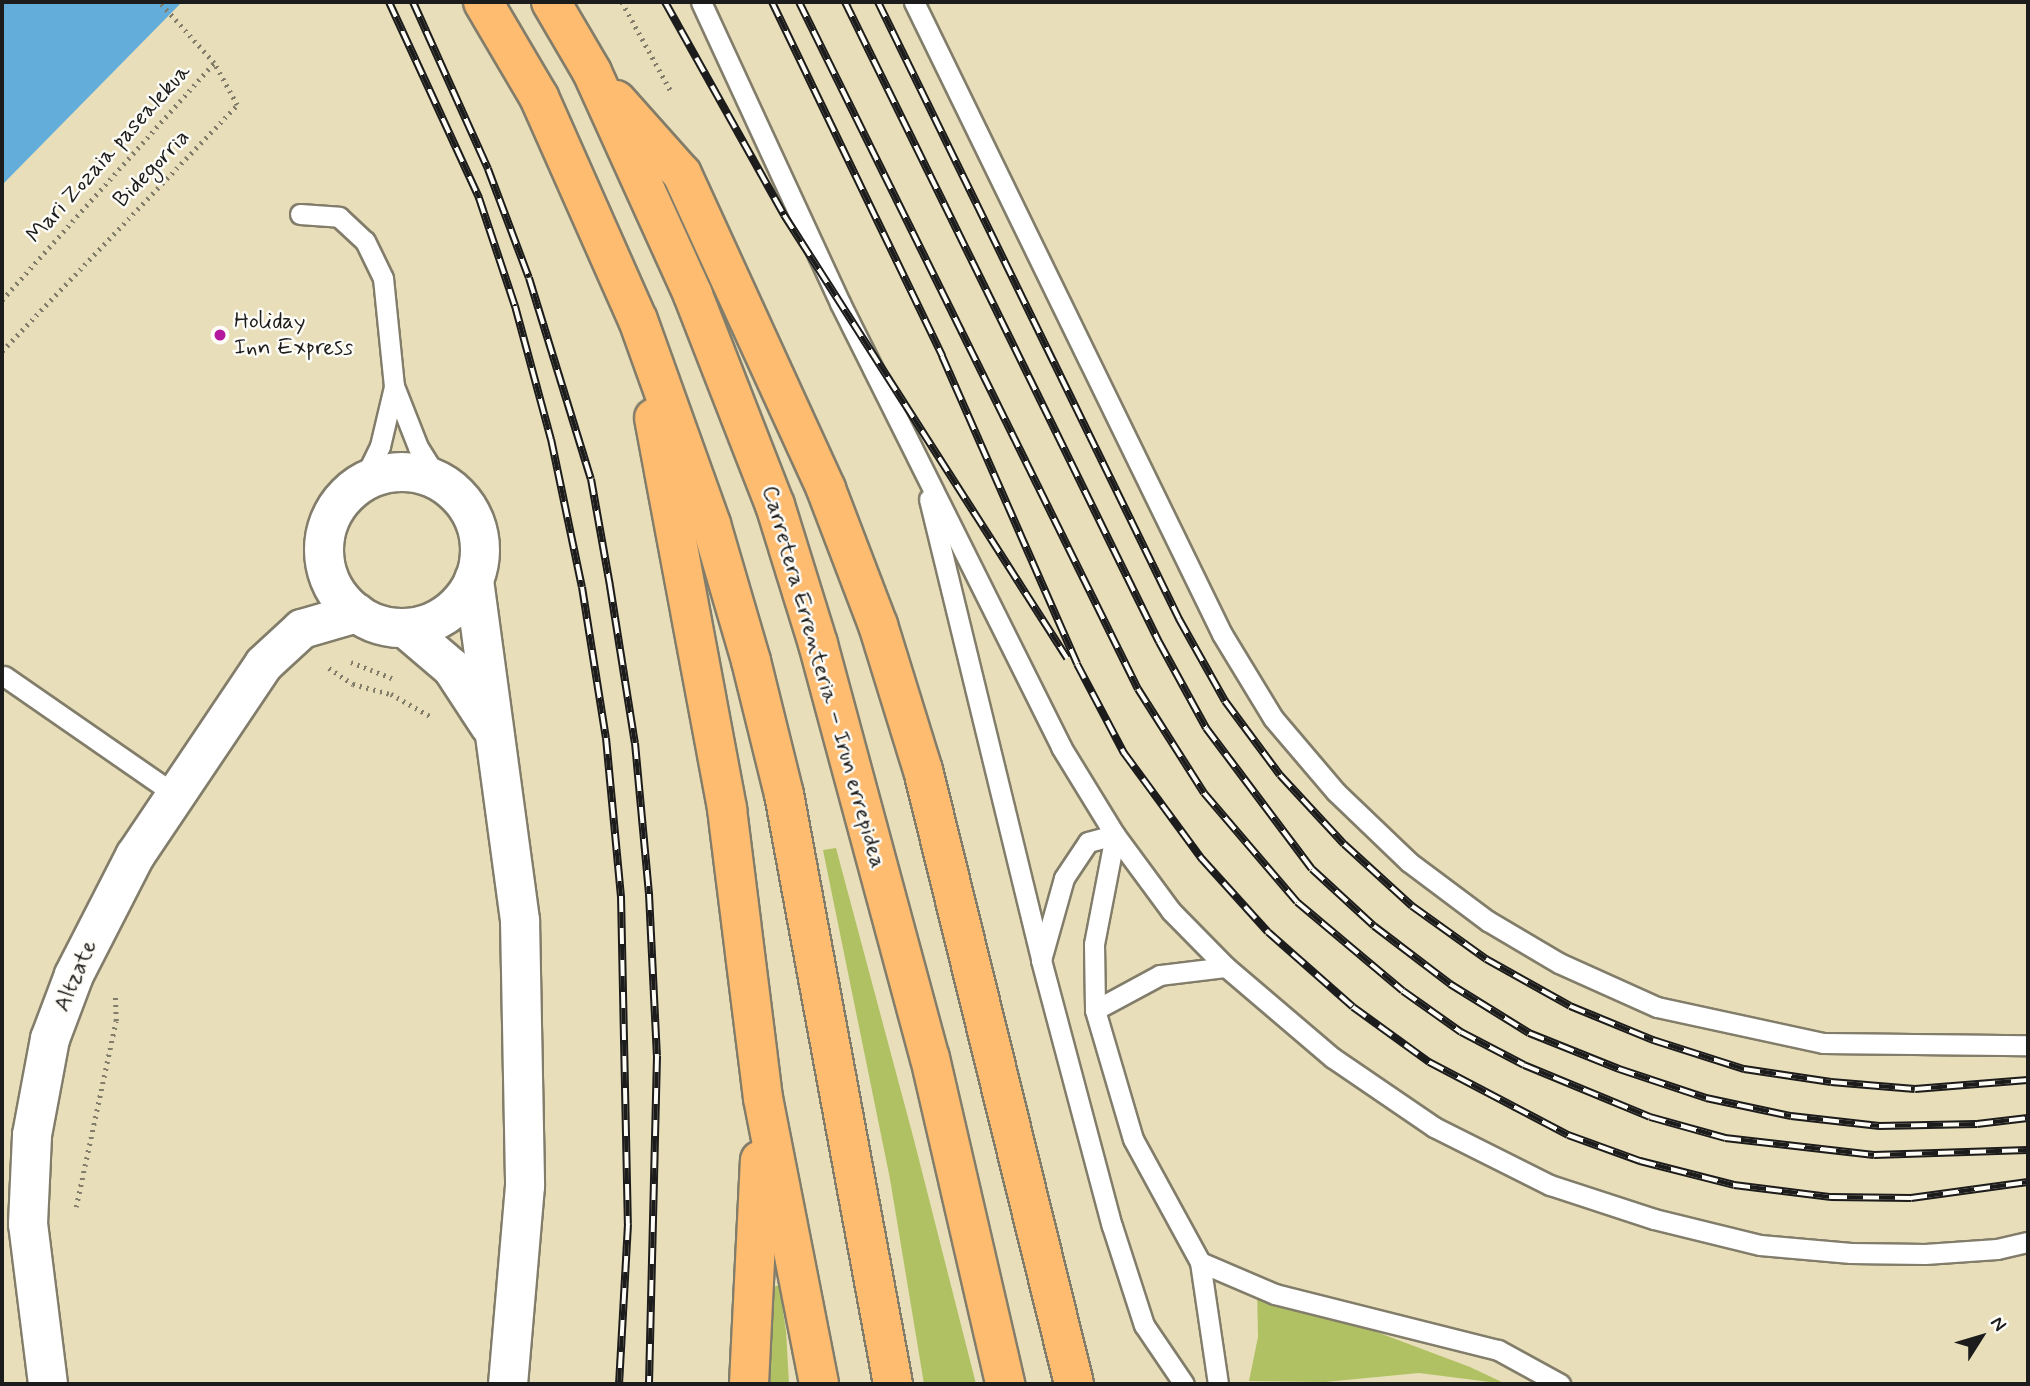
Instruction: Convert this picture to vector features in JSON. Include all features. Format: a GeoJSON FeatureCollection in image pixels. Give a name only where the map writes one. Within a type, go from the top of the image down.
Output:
{"type":"FeatureCollection","features":[{"type":"Feature","properties":{"kind":"main road"},"geometry":{"type":"LineString","coordinates":[[483,2],[539,97],[638,320],[711,524],[784,794],[893,1384]]}},
{"type":"Feature","properties":{"kind":"main road","name":"Carretera Errenteria – Irun errepidea"},"geometry":{"type":"LineString","coordinates":[[551,2],[592,72],[692,295],[775,505],[822,656],[930,1058],[1006,1384]]}},
{"type":"Feature","properties":{"kind":"main road"},"geometry":{"type":"LineString","coordinates":[[592,72],[682,174],[826,488],[878,625],[923,770],[1073,1384]]}},
{"type":"Feature","properties":{"kind":"main road"},"geometry":{"type":"LineString","coordinates":[[638,320],[727,809],[763,1098],[819,1384]]}},
{"type":"Feature","properties":{"kind":"main road"},"geometry":{"type":"LineString","coordinates":[[749,1384],[763,1098]]}},
{"type":"Feature","properties":{"kind":"street"},"geometry":{"type":"LineString","coordinates":[[302,629],[329,519],[343,498],[363,481],[388,472],[414,472],[439,480],[460,496],[474,518],[480,542],[474,580],[498,739],[520,920],[526,1063],[526,1186],[508,1384]]}},
{"type":"Feature","properties":{"kind":"street"},"geometry":{"type":"LineString","coordinates":[[323,546],[327,572],[339,596],[357,613],[379,625],[405,628],[430,623],[452,611],[474,580]]}},
{"type":"Feature","properties":{"kind":"street","name":"Altzate"},"geometry":{"type":"LineString","coordinates":[[48,1384],[27,1224],[32,1135],[50,1039],[99,920],[176,795],[264,664],[302,629],[357,613]]}},
{"type":"Feature","properties":{"kind":"street"},"geometry":{"type":"LineString","coordinates":[[405,628],[452,668],[498,739]]}},
{"type":"Feature","properties":{"kind":"lane"},"geometry":{"type":"LineString","coordinates":[[701,2],[840,303],[1061,747],[1115,835],[1171,911],[1226,967],[1333,1058],[1434,1127],[1550,1185],[1666,1223],[1760,1245],[1851,1253],[1925,1254],[1997,1249],[2028,1242]]}},
{"type":"Feature","properties":{"kind":"lane"},"geometry":{"type":"LineString","coordinates":[[914,2],[1222,634],[1273,718],[1336,792],[1400,853],[1488,921],[1559,963],[1657,1007],[1823,1043],[2026,1045]]}},
{"type":"Feature","properties":{"kind":"lane"},"geometry":{"type":"LineString","coordinates":[[300,214],[340,217],[365,241],[383,278],[394,386],[418,447],[439,480]]}},
{"type":"Feature","properties":{"kind":"lane"},"geometry":{"type":"LineString","coordinates":[[363,481],[380,446],[394,386]]}},
{"type":"Feature","properties":{"kind":"lane"},"geometry":{"type":"LineString","coordinates":[[920,464],[1041,960],[1112,1226],[1144,1325],[1184,1384]]}},
{"type":"Feature","properties":{"kind":"lane"},"geometry":{"type":"LineString","coordinates":[[4,676],[176,795]]}},
{"type":"Feature","properties":{"kind":"lane"},"geometry":{"type":"LineString","coordinates":[[1041,960],[1064,878],[1088,842],[1115,835]]}},
{"type":"Feature","properties":{"kind":"lane"},"geometry":{"type":"LineString","coordinates":[[1115,835],[1094,944],[1095,1010],[1133,1139],[1200,1262],[1218,1384]]}},
{"type":"Feature","properties":{"kind":"lane"},"geometry":{"type":"LineString","coordinates":[[1095,1010],[1160,975],[1226,967]]}},
{"type":"Feature","properties":{"kind":"lane"},"geometry":{"type":"LineString","coordinates":[[1200,1262],[1275,1294],[1498,1350],[1560,1384]]}},
{"type":"Feature","properties":{"kind":"path","name":"Bidegorria"},"geometry":{"type":"LineString","coordinates":[[2,351],[237,105],[214,62],[159,2]]}},
{"type":"Feature","properties":{"kind":"path","name":"Mari Zozaia pasealekua"},"geometry":{"type":"LineString","coordinates":[[2,300],[214,62]]}},
{"type":"Feature","properties":{"kind":"path"},"geometry":{"type":"LineString","coordinates":[[345,658],[402,682]]}},
{"type":"Feature","properties":{"kind":"path"},"geometry":{"type":"LineString","coordinates":[[323,664],[353,684],[391,694],[430,716],[436,724]]}},
{"type":"Feature","properties":{"kind":"path"},"geometry":{"type":"LineString","coordinates":[[75,1209],[116,1021],[114,988]]}},
{"type":"Feature","properties":{"kind":"green space"},"geometry":{"type":"Polygon","coordinates":[[[836,848],[976,1384],[924,1384],[890,1179],[823,850],[836,848]]]}},
{"type":"Feature","properties":{"kind":"green space"},"geometry":{"type":"Polygon","coordinates":[[[779,1285],[786,1331],[789,1384],[770,1384],[771,1288],[779,1285]]]}},
{"type":"Feature","properties":{"kind":"green space"},"geometry":{"type":"Polygon","coordinates":[[[1257,1287],[1470,1367],[1506,1384],[1419,1373],[1325,1382],[1249,1381],[1258,1337],[1257,1287]]]}},
{"type":"Feature","properties":{"kind":"water"},"geometry":{"type":"Polygon","coordinates":[[[2,2],[182,2],[2,185],[2,2]]]}},
{"type":"Feature","properties":{"kind":"railway"},"geometry":{"type":"LineString","coordinates":[[389,2],[479,198],[515,306],[551,439],[582,587],[606,738],[621,896],[628,1224],[619,1384]]}},
{"type":"Feature","properties":{"kind":"railway"},"geometry":{"type":"LineString","coordinates":[[413,2],[488,169],[529,278],[591,479],[610,586],[635,743],[649,894],[657,1056],[649,1384]]}},
{"type":"Feature","properties":{"kind":"railway"},"geometry":{"type":"LineString","coordinates":[[665,2],[784,215],[1067,658]]}},
{"type":"Feature","properties":{"kind":"railway"},"geometry":{"type":"LineString","coordinates":[[772,2],[942,356],[1077,664],[1124,753],[1202,859],[1268,932],[1353,1007],[1429,1062],[1568,1135],[1640,1161],[1734,1185],[1831,1197],[1911,1198],[2028,1182]]}},
{"type":"Feature","properties":{"kind":"railway"},"geometry":{"type":"LineString","coordinates":[[799,2],[1138,689],[1204,793],[1297,902],[1403,991],[1461,1032],[1524,1065],[1650,1117],[1725,1138],[1874,1155],[2028,1150]]}},
{"type":"Feature","properties":{"kind":"railway"},"geometry":{"type":"LineString","coordinates":[[845,2],[1159,642],[1206,728],[1312,869],[1374,926],[1450,984],[1529,1033],[1619,1069],[1706,1098],[1791,1116],[1879,1126],[1977,1124],[2028,1118]]}},
{"type":"Feature","properties":{"kind":"railway"},"geometry":{"type":"LineString","coordinates":[[878,2],[1179,619],[1225,701],[1280,775],[1344,844],[1412,906],[1486,959],[1570,1006],[1653,1040],[1744,1069],[1831,1082],[1915,1089],[2028,1080]]}},
{"type":"Feature","properties":{"kind":"place","name":"Holiday Inn Express"},"geometry":{"type":"Point","coordinates":[220,335]}}]}
